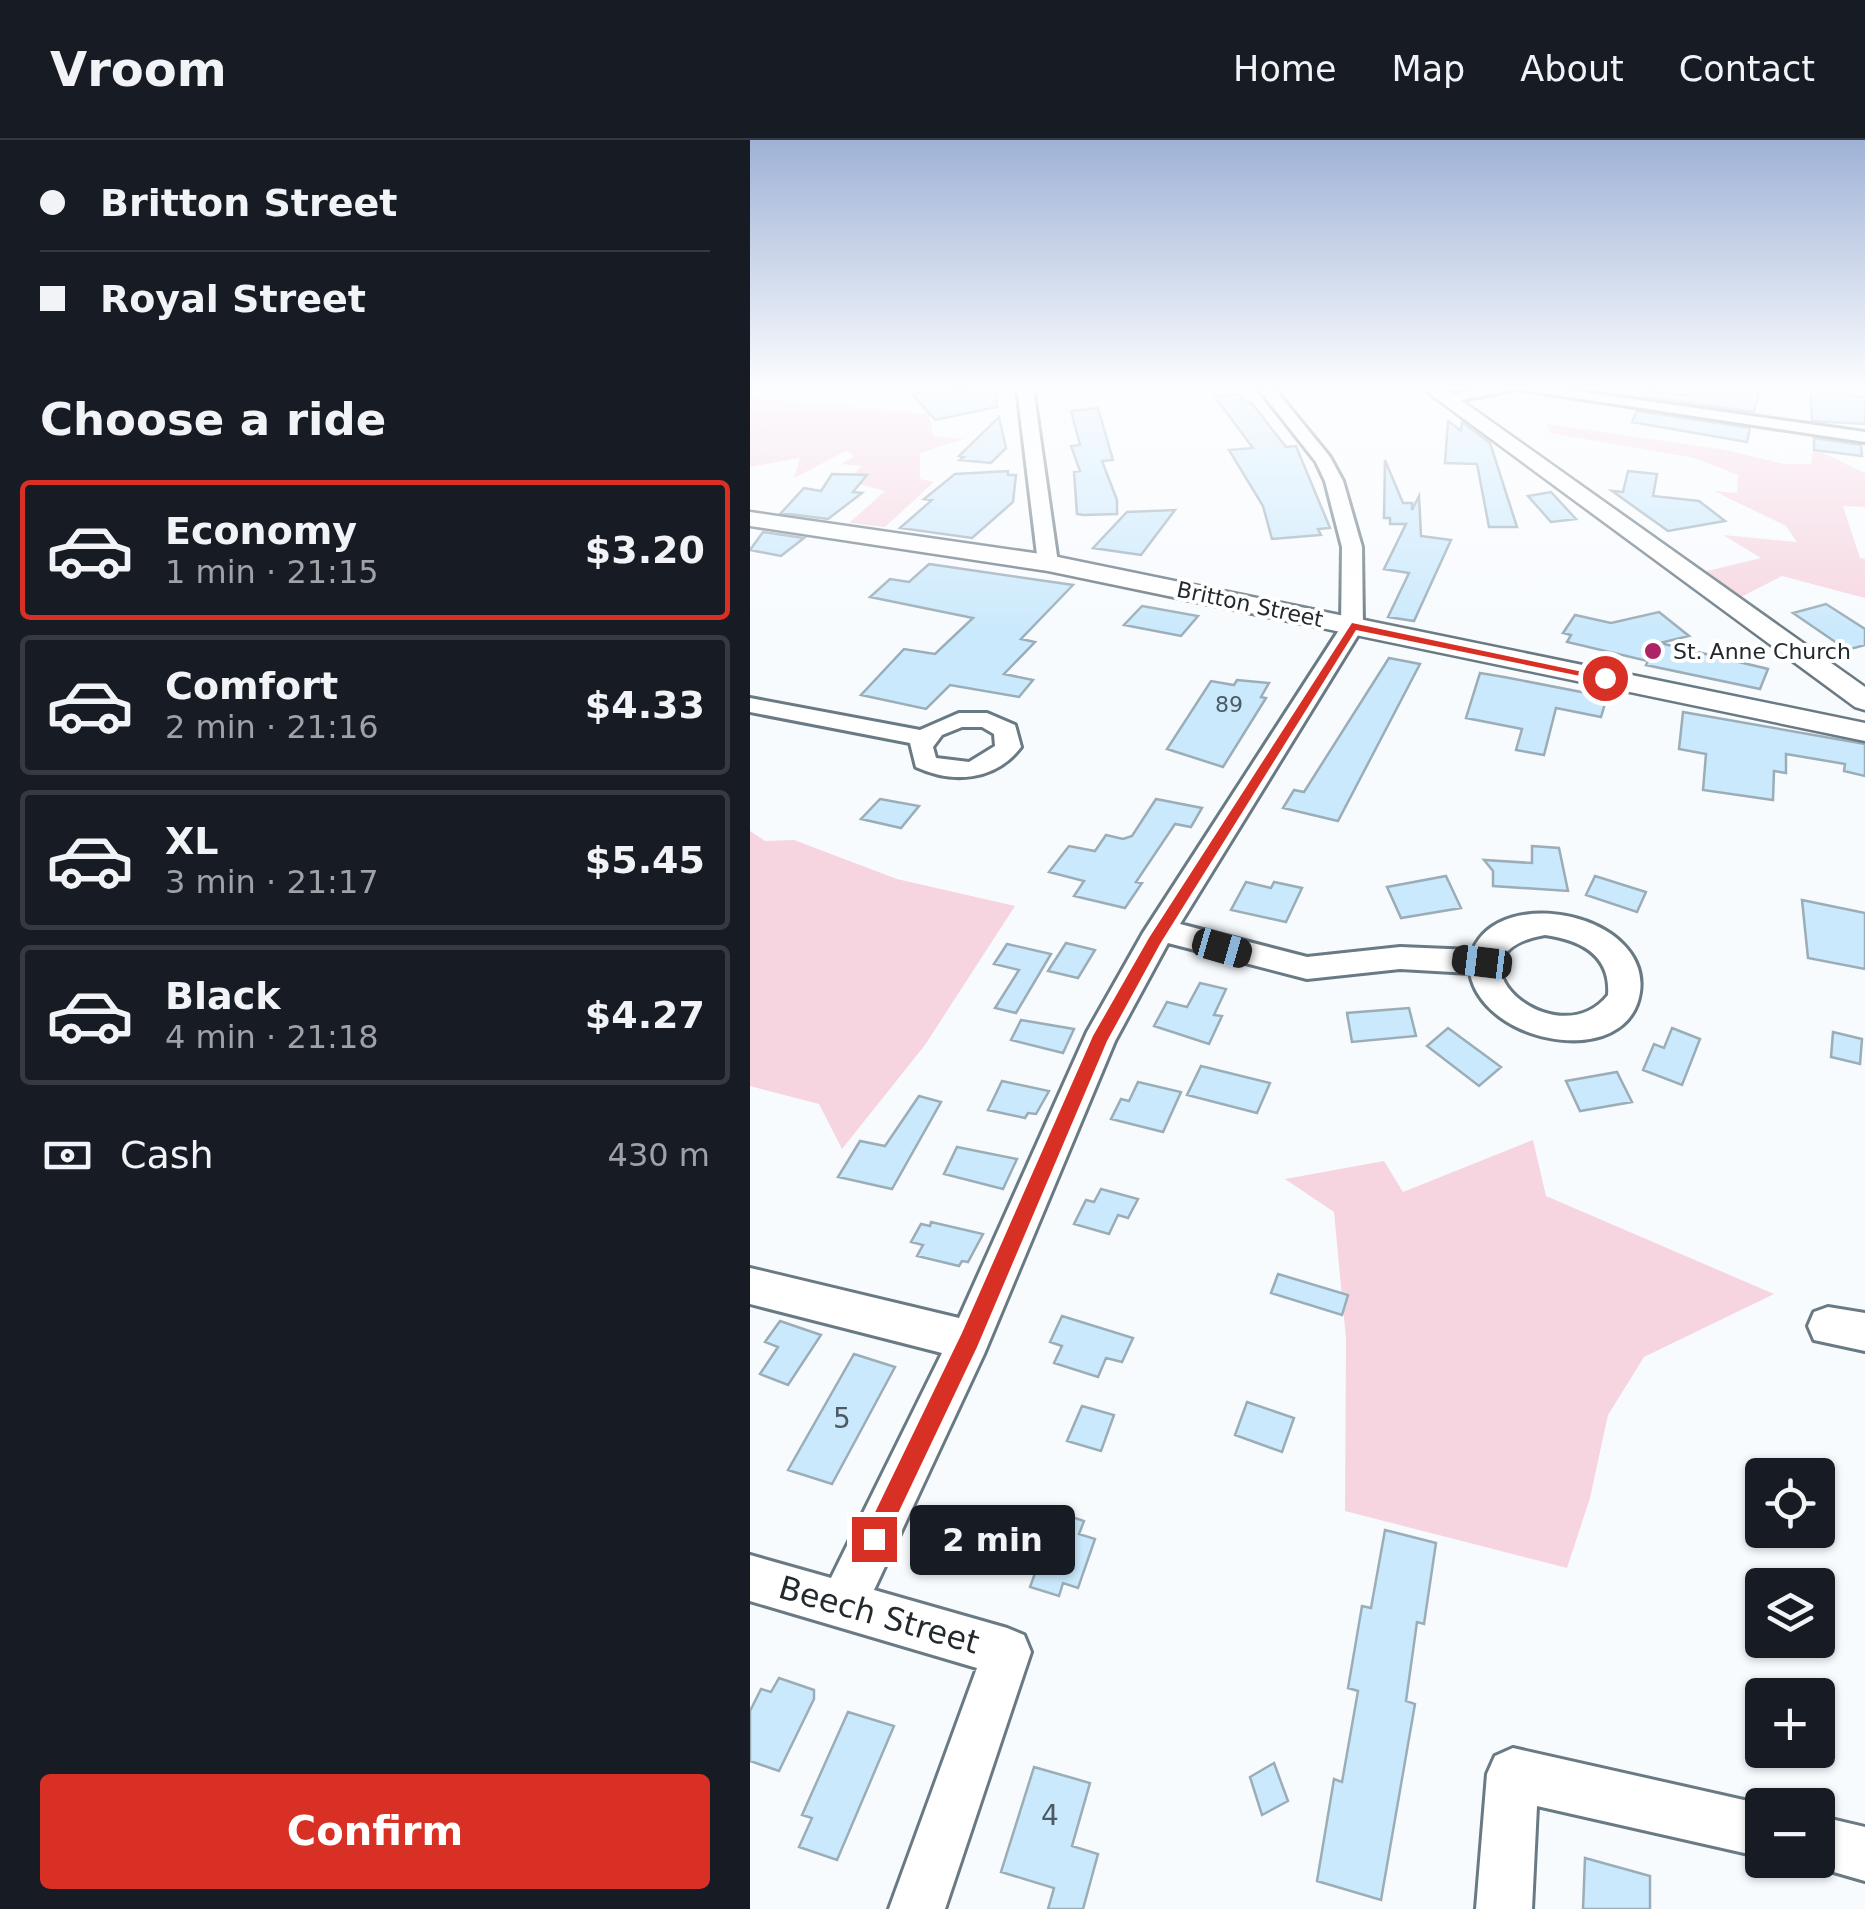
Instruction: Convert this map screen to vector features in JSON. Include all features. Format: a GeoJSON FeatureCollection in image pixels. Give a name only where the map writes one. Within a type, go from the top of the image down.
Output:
{"type":"FeatureCollection","features":[{"type":"Feature","properties":{"kind":"street"},"geometry":{"type":"LineString","coordinates":[[1036,471],[1048,563]]}},
{"type":"Feature","properties":{"kind":"street"},"geometry":{"type":"LineString","coordinates":[[842,1606],[970,1340],[1099,1040],[1161,930],[1352,626],[1352,546],[1334,481],[1326,471]]}},
{"type":"Feature","properties":{"kind":"street"},"geometry":{"type":"LineString","coordinates":[[1547,471],[1865,701]]}},
{"type":"Feature","properties":{"kind":"street","name":"Britton Street"},"geometry":{"type":"LineString","coordinates":[[750,519],[1048,563],[1865,732]]}},
{"type":"Feature","properties":{"kind":"street"},"geometry":{"type":"LineString","coordinates":[[750,705],[924,738]]}},
{"type":"Feature","properties":{"kind":"street"},"geometry":{"type":"LineString","coordinates":[[1532,924],[1559,925],[1585,933],[1607,947],[1622,965],[1626,986],[1620,1005],[1602,1020],[1577,1028],[1548,1027],[1520,1018],[1498,1002],[1484,982],[1482,962],[1491,944],[1508,931],[1532,924]]}},
{"type":"Feature","properties":{"kind":"street"},"geometry":{"type":"LineString","coordinates":[[1161,930],[1307,968],[1400,958],[1482,962]]}},
{"type":"Feature","properties":{"kind":"street"},"geometry":{"type":"LineString","coordinates":[[750,1286],[970,1340]]}},
{"type":"Feature","properties":{"kind":"street","name":"Beech Street"},"geometry":{"type":"LineString","coordinates":[[750,1578],[1008,1652],[916,1909]]}},
{"type":"Feature","properties":{"kind":"street"},"geometry":{"type":"LineString","coordinates":[[1504,1909],[1513,1774],[1745,1826]]}},
{"type":"Feature","properties":{"kind":"street"},"geometry":{"type":"LineString","coordinates":[[1835,1847],[1865,1854]]}},
{"type":"Feature","properties":{"kind":"shaded area"},"geometry":{"type":"Polygon","coordinates":[[[857,471],[920,471],[920,479],[934,482],[885,527],[849,523],[885,491],[848,481],[857,471]]]}},
{"type":"Feature","properties":{"kind":"shaded area"},"geometry":{"type":"Polygon","coordinates":[[[1727,471],[1865,473],[1865,507],[1843,506],[1860,558],[1865,559],[1865,598],[1782,576],[1741,597],[1703,572],[1761,558],[1723,535],[1797,542],[1786,526],[1714,491],[1737,493],[1738,475],[1727,471]]]}},
{"type":"Feature","properties":{"kind":"shaded area"},"geometry":{"type":"Polygon","coordinates":[[[750,831],[765,841],[794,840],[897,879],[1015,906],[925,1045],[842,1149],[819,1104],[750,1086],[750,831]]]}},
{"type":"Feature","properties":{"kind":"shaded area"},"geometry":{"type":"Polygon","coordinates":[[[1533,1140],[1546,1196],[1774,1294],[1644,1357],[1608,1415],[1590,1498],[1567,1568],[1345,1511],[1346,1339],[1334,1212],[1285,1179],[1384,1161],[1403,1192],[1533,1140]]]}},
{"type":"Feature","properties":{"kind":"building"},"geometry":{"type":"Polygon","coordinates":[[[1008,471],[1008,475],[1016,475],[1013,502],[972,538],[900,528],[932,500],[924,499],[955,474],[1008,471]]]}},
{"type":"Feature","properties":{"kind":"building"},"geometry":{"type":"Polygon","coordinates":[[[1106,471],[1117,500],[1117,514],[1077,514],[1074,472],[1106,471]]]}},
{"type":"Feature","properties":{"kind":"building"},"geometry":{"type":"Polygon","coordinates":[[[1241,471],[1306,471],[1330,528],[1318,529],[1321,535],[1272,539],[1263,506],[1241,471]]]}},
{"type":"Feature","properties":{"kind":"building"},"geometry":{"type":"Polygon","coordinates":[[[1385,471],[1389,471],[1403,503],[1412,503],[1412,510],[1419,496],[1421,536],[1451,540],[1414,621],[1388,617],[1409,573],[1384,569],[1406,524],[1390,524],[1390,518],[1384,518],[1385,471]]]}},
{"type":"Feature","properties":{"kind":"building"},"geometry":{"type":"Polygon","coordinates":[[[1478,471],[1499,471],[1517,527],[1489,527],[1478,471]]]}},
{"type":"Feature","properties":{"kind":"building"},"geometry":{"type":"Polygon","coordinates":[[[1628,471],[1657,474],[1653,496],[1699,501],[1725,521],[1668,531],[1612,491],[1623,492],[1628,471]]]}},
{"type":"Feature","properties":{"kind":"building"},"geometry":{"type":"Polygon","coordinates":[[[832,474],[867,475],[853,492],[862,493],[828,519],[781,513],[804,488],[821,491],[832,474]]]}},
{"type":"Feature","properties":{"kind":"building"},"geometry":{"type":"Polygon","coordinates":[[[1551,492],[1576,519],[1551,522],[1528,496],[1551,492]]]}},
{"type":"Feature","properties":{"kind":"building"},"geometry":{"type":"Polygon","coordinates":[[[1175,510],[1141,555],[1093,548],[1127,512],[1175,510]]]}},
{"type":"Feature","properties":{"kind":"building"},"geometry":{"type":"Polygon","coordinates":[[[763,532],[804,538],[781,556],[750,550],[763,532]]]}},
{"type":"Feature","properties":{"kind":"building"},"geometry":{"type":"Polygon","coordinates":[[[929,564],[1073,585],[1021,639],[1035,642],[1004,674],[1033,680],[1019,697],[950,685],[926,709],[861,695],[904,649],[935,654],[973,618],[870,597],[890,579],[909,582],[929,564]]]}},
{"type":"Feature","properties":{"kind":"building"},"geometry":{"type":"Polygon","coordinates":[[[1826,604],[1865,629],[1865,645],[1847,650],[1793,613],[1826,604]]]}},
{"type":"Feature","properties":{"kind":"building"},"geometry":{"type":"Polygon","coordinates":[[[1142,606],[1198,616],[1181,636],[1124,625],[1142,606]]]}},
{"type":"Feature","properties":{"kind":"building","name":"St. Anne Church"},"geometry":{"type":"Polygon","coordinates":[[[1659,612],[1689,636],[1660,643],[1768,669],[1760,689],[1646,665],[1648,661],[1567,642],[1571,635],[1563,633],[1575,615],[1611,623],[1659,612]]]}},
{"type":"Feature","properties":{"kind":"building"},"geometry":{"type":"Polygon","coordinates":[[[1389,658],[1420,664],[1338,821],[1283,808],[1294,790],[1304,792],[1389,658]]]}},
{"type":"Feature","properties":{"kind":"building"},"geometry":{"type":"Polygon","coordinates":[[[1480,673],[1607,697],[1601,717],[1556,708],[1544,755],[1516,750],[1522,729],[1466,718],[1480,673]]]}},
{"type":"Feature","properties":{"kind":"building"},"geometry":{"type":"Polygon","coordinates":[[[1237,680],[1269,683],[1261,697],[1266,698],[1223,767],[1167,749],[1211,681],[1234,685],[1237,680]]]}},
{"type":"Feature","properties":{"kind":"building"},"geometry":{"type":"Polygon","coordinates":[[[1683,712],[1865,744],[1865,776],[1844,771],[1845,764],[1786,754],[1786,773],[1774,771],[1773,800],[1703,790],[1706,754],[1679,749],[1683,712]]]}},
{"type":"Feature","properties":{"kind":"building"},"geometry":{"type":"Polygon","coordinates":[[[880,799],[919,806],[901,828],[861,819],[880,799]]]}},
{"type":"Feature","properties":{"kind":"building"},"geometry":{"type":"Polygon","coordinates":[[[1156,799],[1202,808],[1191,827],[1175,824],[1136,882],[1142,883],[1125,908],[1074,896],[1084,881],[1049,872],[1069,846],[1095,851],[1106,835],[1123,839],[1132,836],[1156,799]]]}},
{"type":"Feature","properties":{"kind":"building"},"geometry":{"type":"Polygon","coordinates":[[[1532,846],[1559,848],[1568,891],[1493,886],[1493,871],[1484,860],[1532,863],[1532,846]]]}},
{"type":"Feature","properties":{"kind":"building"},"geometry":{"type":"Polygon","coordinates":[[[1446,876],[1461,908],[1401,918],[1387,887],[1446,876]]]}},
{"type":"Feature","properties":{"kind":"building"},"geometry":{"type":"Polygon","coordinates":[[[1595,876],[1646,892],[1637,912],[1586,895],[1595,876]]]}},
{"type":"Feature","properties":{"kind":"building"},"geometry":{"type":"Polygon","coordinates":[[[1246,882],[1271,888],[1274,882],[1302,888],[1286,922],[1231,910],[1246,882]]]}},
{"type":"Feature","properties":{"kind":"building"},"geometry":{"type":"Polygon","coordinates":[[[1802,900],[1865,913],[1865,969],[1808,958],[1802,900]]]}},
{"type":"Feature","properties":{"kind":"building"},"geometry":{"type":"Polygon","coordinates":[[[1066,943],[1095,950],[1078,978],[1048,971],[1066,943]]]}},
{"type":"Feature","properties":{"kind":"building"},"geometry":{"type":"Polygon","coordinates":[[[1007,944],[1051,954],[1016,1013],[995,1008],[1019,970],[994,964],[1007,944]]]}},
{"type":"Feature","properties":{"kind":"building"},"geometry":{"type":"Polygon","coordinates":[[[1200,983],[1226,989],[1214,1015],[1222,1016],[1209,1044],[1154,1026],[1167,1002],[1187,1007],[1200,983]]]}},
{"type":"Feature","properties":{"kind":"building"},"geometry":{"type":"Polygon","coordinates":[[[1409,1008],[1416,1036],[1352,1042],[1347,1013],[1409,1008]]]}},
{"type":"Feature","properties":{"kind":"building"},"geometry":{"type":"Polygon","coordinates":[[[1021,1020],[1074,1029],[1063,1053],[1011,1040],[1021,1020]]]}},
{"type":"Feature","properties":{"kind":"building"},"geometry":{"type":"Polygon","coordinates":[[[1448,1028],[1501,1067],[1479,1086],[1427,1046],[1448,1028]]]}},
{"type":"Feature","properties":{"kind":"building"},"geometry":{"type":"Polygon","coordinates":[[[1672,1028],[1700,1039],[1682,1085],[1643,1070],[1654,1044],[1664,1048],[1672,1028]]]}},
{"type":"Feature","properties":{"kind":"building"},"geometry":{"type":"Polygon","coordinates":[[[1833,1032],[1862,1039],[1860,1064],[1831,1057],[1833,1032]]]}},
{"type":"Feature","properties":{"kind":"building"},"geometry":{"type":"Polygon","coordinates":[[[1201,1066],[1270,1083],[1257,1113],[1187,1095],[1201,1066]]]}},
{"type":"Feature","properties":{"kind":"building"},"geometry":{"type":"Polygon","coordinates":[[[1617,1072],[1632,1102],[1580,1111],[1566,1081],[1617,1072]]]}},
{"type":"Feature","properties":{"kind":"building"},"geometry":{"type":"Polygon","coordinates":[[[1002,1081],[1049,1091],[1036,1114],[1028,1113],[1025,1118],[988,1110],[1002,1081]]]}},
{"type":"Feature","properties":{"kind":"building"},"geometry":{"type":"Polygon","coordinates":[[[1138,1082],[1181,1092],[1163,1132],[1111,1119],[1121,1099],[1129,1101],[1138,1082]]]}},
{"type":"Feature","properties":{"kind":"building"},"geometry":{"type":"Polygon","coordinates":[[[919,1096],[941,1102],[892,1189],[838,1177],[860,1141],[885,1146],[919,1096]]]}},
{"type":"Feature","properties":{"kind":"building"},"geometry":{"type":"Polygon","coordinates":[[[957,1147],[1017,1159],[1003,1189],[944,1174],[957,1147]]]}},
{"type":"Feature","properties":{"kind":"building"},"geometry":{"type":"Polygon","coordinates":[[[1101,1189],[1138,1199],[1128,1218],[1118,1215],[1109,1234],[1074,1224],[1086,1200],[1094,1202],[1101,1189]]]}},
{"type":"Feature","properties":{"kind":"building"},"geometry":{"type":"Polygon","coordinates":[[[931,1222],[983,1234],[968,1262],[962,1261],[959,1266],[917,1256],[923,1245],[911,1242],[921,1224],[930,1226],[931,1222]]]}},
{"type":"Feature","properties":{"kind":"building"},"geometry":{"type":"Polygon","coordinates":[[[1278,1274],[1348,1295],[1342,1315],[1271,1293],[1278,1274]]]}},
{"type":"Feature","properties":{"kind":"building"},"geometry":{"type":"Polygon","coordinates":[[[1062,1316],[1133,1338],[1122,1362],[1106,1358],[1098,1377],[1054,1363],[1062,1346],[1050,1342],[1062,1316]]]}},
{"type":"Feature","properties":{"kind":"building"},"geometry":{"type":"Polygon","coordinates":[[[780,1321],[821,1335],[788,1385],[760,1374],[778,1347],[765,1342],[780,1321]]]}},
{"type":"Feature","properties":{"kind":"building"},"geometry":{"type":"Polygon","coordinates":[[[854,1354],[895,1367],[832,1484],[788,1470],[854,1354]]]}},
{"type":"Feature","properties":{"kind":"building"},"geometry":{"type":"Polygon","coordinates":[[[1247,1402],[1294,1418],[1282,1452],[1235,1435],[1247,1402]]]}},
{"type":"Feature","properties":{"kind":"building"},"geometry":{"type":"Polygon","coordinates":[[[1082,1406],[1114,1415],[1101,1451],[1067,1441],[1082,1406]]]}},
{"type":"Feature","properties":{"kind":"building"},"geometry":{"type":"Polygon","coordinates":[[[1057,1512],[1084,1521],[1079,1534],[1095,1539],[1078,1588],[1063,1583],[1059,1596],[1030,1587],[1044,1549],[1025,1543],[1035,1517],[1054,1522],[1057,1512]]]}},
{"type":"Feature","properties":{"kind":"building"},"geometry":{"type":"Polygon","coordinates":[[[1385,1530],[1436,1543],[1424,1624],[1417,1622],[1406,1701],[1415,1704],[1381,1900],[1317,1881],[1334,1779],[1342,1782],[1358,1691],[1348,1688],[1362,1606],[1371,1608],[1385,1530]]]}},
{"type":"Feature","properties":{"kind":"building"},"geometry":{"type":"Polygon","coordinates":[[[779,1678],[814,1690],[814,1699],[779,1771],[750,1761],[750,1711],[761,1689],[771,1692],[779,1678]]]}},
{"type":"Feature","properties":{"kind":"building"},"geometry":{"type":"Polygon","coordinates":[[[848,1712],[894,1726],[837,1860],[799,1847],[812,1818],[802,1815],[848,1712]]]}},
{"type":"Feature","properties":{"kind":"building"},"geometry":{"type":"Polygon","coordinates":[[[1274,1763],[1288,1801],[1262,1815],[1250,1777],[1274,1763]]]}},
{"type":"Feature","properties":{"kind":"building"},"geometry":{"type":"Polygon","coordinates":[[[1034,1767],[1090,1783],[1072,1846],[1098,1854],[1083,1909],[1048,1909],[1054,1888],[1001,1872],[1034,1767]]]}},
{"type":"Feature","properties":{"kind":"building"},"geometry":{"type":"Polygon","coordinates":[[[1585,1858],[1650,1876],[1650,1909],[1583,1909],[1585,1858]]]}},
{"type":"Feature","properties":{"kind":"place","name":"St. Anne Church"},"geometry":{"type":"Point","coordinates":[1653,651]}},
{"type":"Feature","properties":{"kind":"route"},"geometry":{"type":"LineString","coordinates":[[874,1539],[970,1340],[1099,1040],[1154,942],[1352,626],[1605,678]]}}]}
